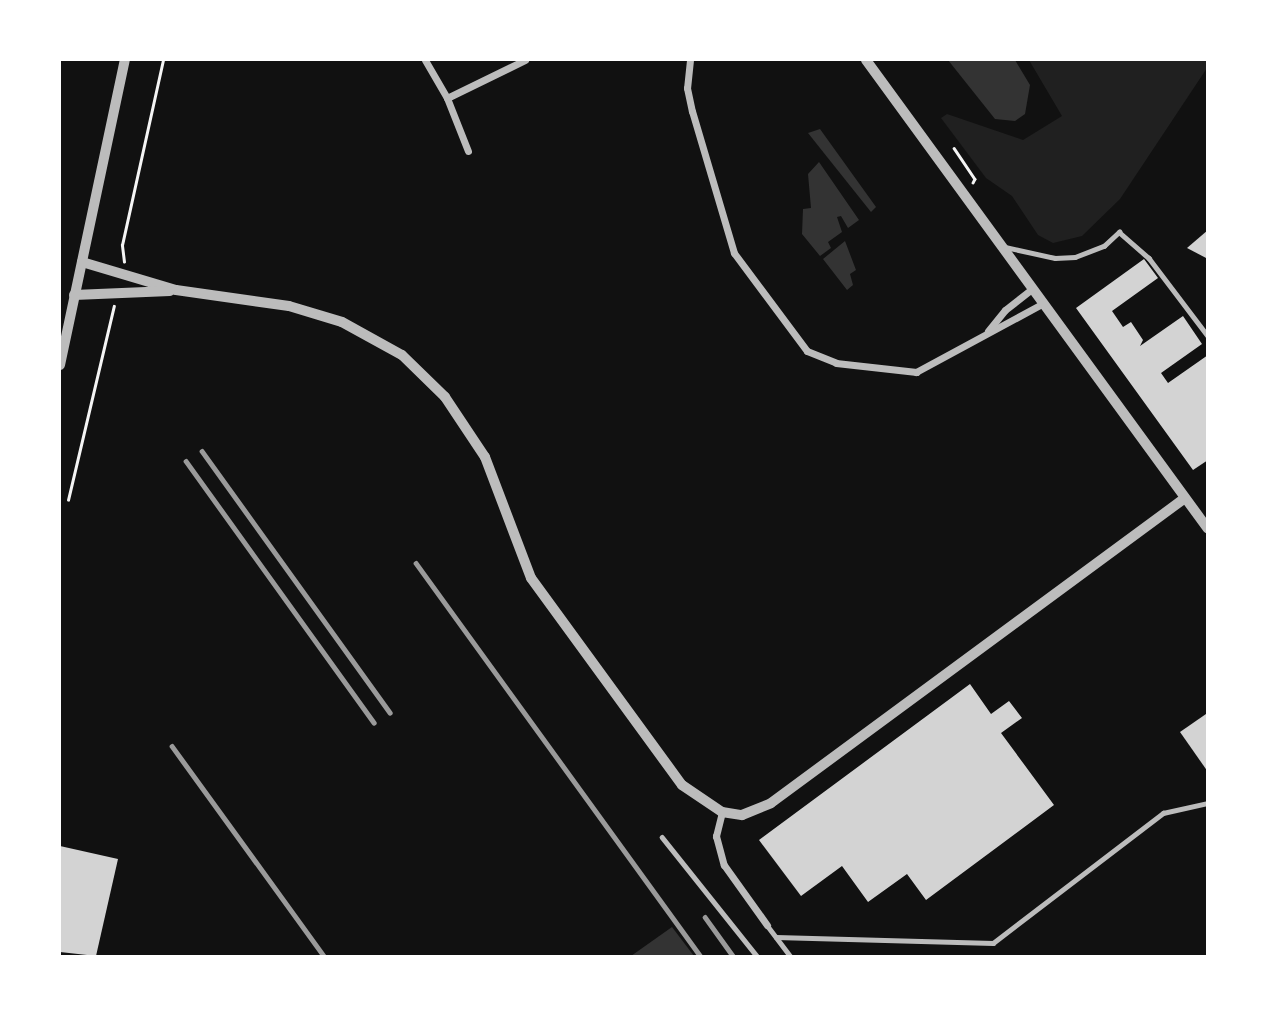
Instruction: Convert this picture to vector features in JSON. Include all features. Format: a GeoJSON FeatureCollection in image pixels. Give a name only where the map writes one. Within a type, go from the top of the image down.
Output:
{"type":"FeatureCollection","features":[{"type":"Feature","properties":{"kind":"street"},"geometry":{"type":"LineString","coordinates":[[60,365],[125,60]]}},
{"type":"Feature","properties":{"kind":"street"},"geometry":{"type":"LineString","coordinates":[[425,60],[447,98],[468,151]]}},
{"type":"Feature","properties":{"kind":"street"},"geometry":{"type":"LineString","coordinates":[[447,98],[525,60]]}},
{"type":"Feature","properties":{"kind":"street"},"geometry":{"type":"LineString","coordinates":[[690,60],[687,88],[692,111],[734,253],[807,352],[836,363],[904,372],[928,370],[988,332],[1042,304]]}},
{"type":"Feature","properties":{"kind":"street"},"geometry":{"type":"LineString","coordinates":[[866,60],[1208,529]]}},
{"type":"Feature","properties":{"kind":"street"},"geometry":{"type":"LineString","coordinates":[[82,262],[176,290],[289,306],[342,322],[402,355],[445,397],[485,457],[531,578],[682,785],[722,811],[742,815],[771,803],[1185,498]]}},
{"type":"Feature","properties":{"kind":"street"},"geometry":{"type":"LineString","coordinates":[[988,332],[1005,310],[1032,289]]}},
{"type":"Feature","properties":{"kind":"street"},"geometry":{"type":"LineString","coordinates":[[74,295],[117,297],[176,290]]}},
{"type":"Feature","properties":{"kind":"street"},"geometry":{"type":"LineString","coordinates":[[722,811],[716,836],[724,865],[767,925]]}},
{"type":"Feature","properties":{"kind":"lane"},"geometry":{"type":"LineString","coordinates":[[1001,246],[1055,258],[1075,257],[1104,246],[1119,232],[1149,258],[1208,336]]}},
{"type":"Feature","properties":{"kind":"lane"},"geometry":{"type":"LineString","coordinates":[[776,937],[993,943],[1163,813],[1208,803]]}},
{"type":"Feature","properties":{"kind":"lane"},"geometry":{"type":"LineString","coordinates":[[662,837],[757,957]]}},
{"type":"Feature","properties":{"kind":"lane"},"geometry":{"type":"LineString","coordinates":[[767,925],[790,957]]}},
{"type":"Feature","properties":{"kind":"path"},"geometry":{"type":"LineString","coordinates":[[124,262],[122,244],[163,60]]}},
{"type":"Feature","properties":{"kind":"path"},"geometry":{"type":"LineString","coordinates":[[954,148],[975,178],[967,195]]}},
{"type":"Feature","properties":{"kind":"path"},"geometry":{"type":"LineString","coordinates":[[68,500],[114,305]]}},
{"type":"Feature","properties":{"kind":"shaded area"},"geometry":{"type":"Polygon","coordinates":[[[948,60],[1015,60],[1030,85],[1025,114],[1015,121],[995,119],[948,60]]]}},
{"type":"Feature","properties":{"kind":"shaded area"},"geometry":{"type":"Polygon","coordinates":[[[1029,60],[1207,60],[1207,68],[1120,199],[1082,236],[1053,243],[1038,235],[1012,196],[986,178],[941,118],[947,114],[1023,140],[1062,116],[1029,60]]]}},
{"type":"Feature","properties":{"kind":"shaded area"},"geometry":{"type":"Polygon","coordinates":[[[820,129],[876,207],[871,212],[808,133],[820,129]]]}},
{"type":"Feature","properties":{"kind":"shaded area"},"geometry":{"type":"Polygon","coordinates":[[[819,162],[859,220],[848,228],[841,216],[837,217],[842,232],[828,242],[831,248],[820,256],[802,234],[803,209],[811,208],[808,174],[819,162]]]}},
{"type":"Feature","properties":{"kind":"shaded area"},"geometry":{"type":"Polygon","coordinates":[[[845,241],[856,270],[850,274],[853,285],[847,290],[823,259],[845,241]]]}},
{"type":"Feature","properties":{"kind":"shaded area"},"geometry":{"type":"Polygon","coordinates":[[[672,927],[694,956],[631,956],[672,927]]]}},
{"type":"Feature","properties":{"kind":"building"},"geometry":{"type":"Polygon","coordinates":[[[1208,230],[1208,259],[1187,248],[1208,230]]]}},
{"type":"Feature","properties":{"kind":"building"},"geometry":{"type":"Polygon","coordinates":[[[1144,259],[1158,278],[1112,311],[1123,327],[1131,322],[1143,340],[1140,346],[1183,316],[1202,344],[1161,373],[1168,383],[1208,355],[1208,460],[1193,470],[1076,308],[1144,259]]]}},
{"type":"Feature","properties":{"kind":"building"},"geometry":{"type":"Polygon","coordinates":[[[970,684],[991,714],[1009,701],[1022,718],[1001,733],[1054,805],[926,900],[907,874],[868,902],[842,866],[801,896],[759,840],[970,684]]]}},
{"type":"Feature","properties":{"kind":"building"},"geometry":{"type":"Polygon","coordinates":[[[1206,714],[1208,716],[1208,772],[1180,732],[1206,714]]]}},
{"type":"Feature","properties":{"kind":"building"},"geometry":{"type":"Polygon","coordinates":[[[60,846],[118,859],[96,956],[60,952],[60,846]]]}},
{"type":"Feature","properties":{"kind":"railway"},"geometry":{"type":"LineString","coordinates":[[202,451],[390,713]]}},
{"type":"Feature","properties":{"kind":"railway"},"geometry":{"type":"LineString","coordinates":[[186,461],[374,723]]}},
{"type":"Feature","properties":{"kind":"railway"},"geometry":{"type":"LineString","coordinates":[[416,563],[701,956]]}},
{"type":"Feature","properties":{"kind":"railway"},"geometry":{"type":"LineString","coordinates":[[172,746],[324,956]]}},
{"type":"Feature","properties":{"kind":"railway"},"geometry":{"type":"LineString","coordinates":[[705,917],[733,956]]}}]}
